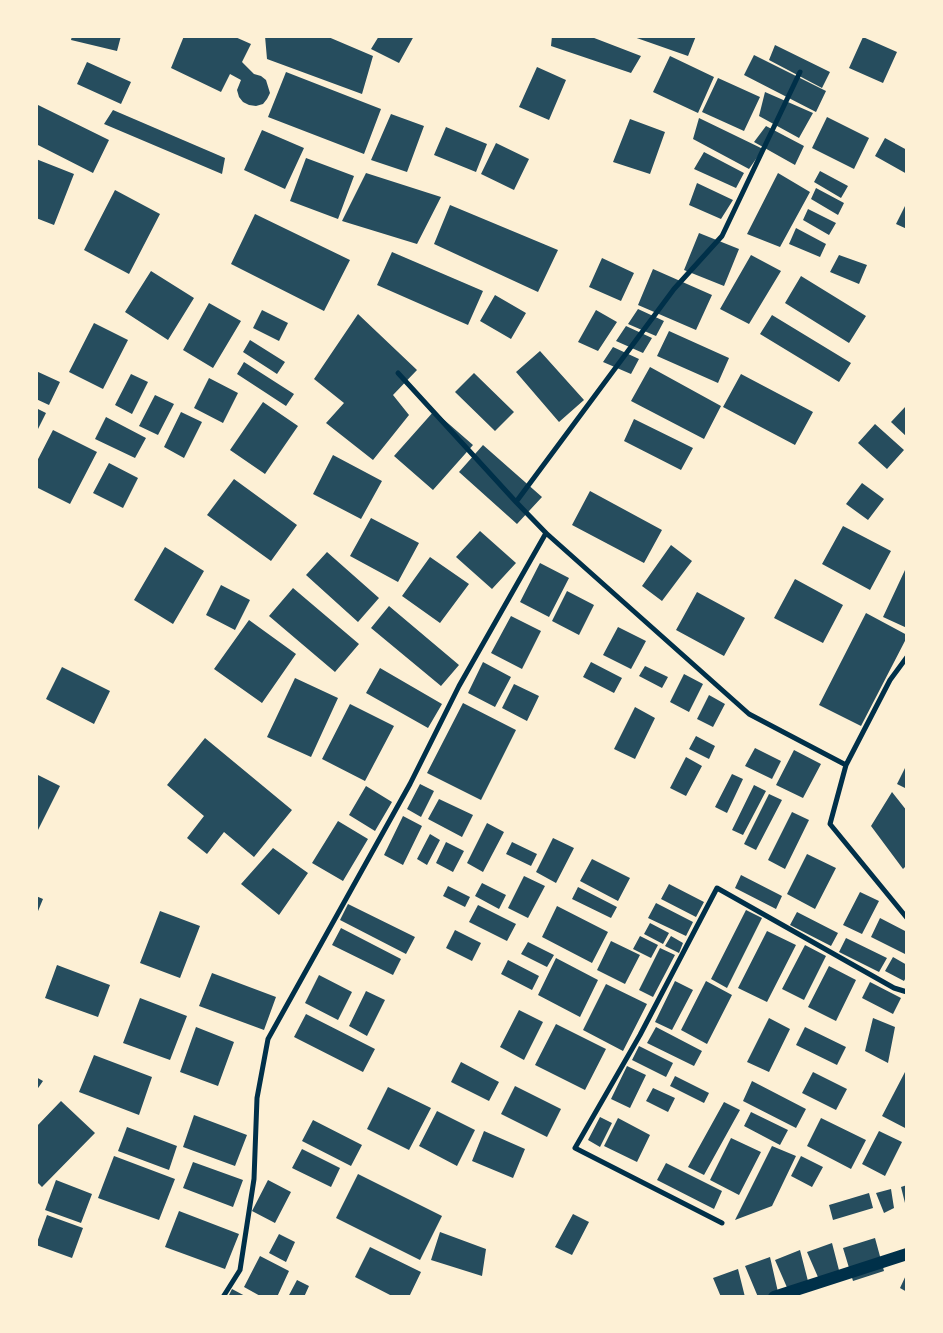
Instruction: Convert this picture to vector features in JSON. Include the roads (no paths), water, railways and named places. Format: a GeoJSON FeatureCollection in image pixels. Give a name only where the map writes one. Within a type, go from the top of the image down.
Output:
{"type":"FeatureCollection","features":[{"type":"Feature","properties":{"kind":"main road"},"geometry":{"type":"LineString","coordinates":[[774,1297],[907,1254]]}},
{"type":"Feature","properties":{"kind":"street"},"geometry":{"type":"LineString","coordinates":[[516,502],[674,289],[722,236],[800,72]]}},
{"type":"Feature","properties":{"kind":"street"},"geometry":{"type":"LineString","coordinates":[[398,373],[546,533],[749,714],[846,765]]}},
{"type":"Feature","properties":{"kind":"street"},"geometry":{"type":"LineString","coordinates":[[223,1297],[240,1270],[254,1179],[257,1098],[268,1039],[410,784],[459,686],[546,533]]}},
{"type":"Feature","properties":{"kind":"street"},"geometry":{"type":"LineString","coordinates":[[907,657],[890,680],[846,765],[830,824],[907,918]]}},
{"type":"Feature","properties":{"kind":"street"},"geometry":{"type":"LineString","coordinates":[[722,1223],[576,1148],[640,1035],[717,888],[894,988],[907,992]]}}]}
